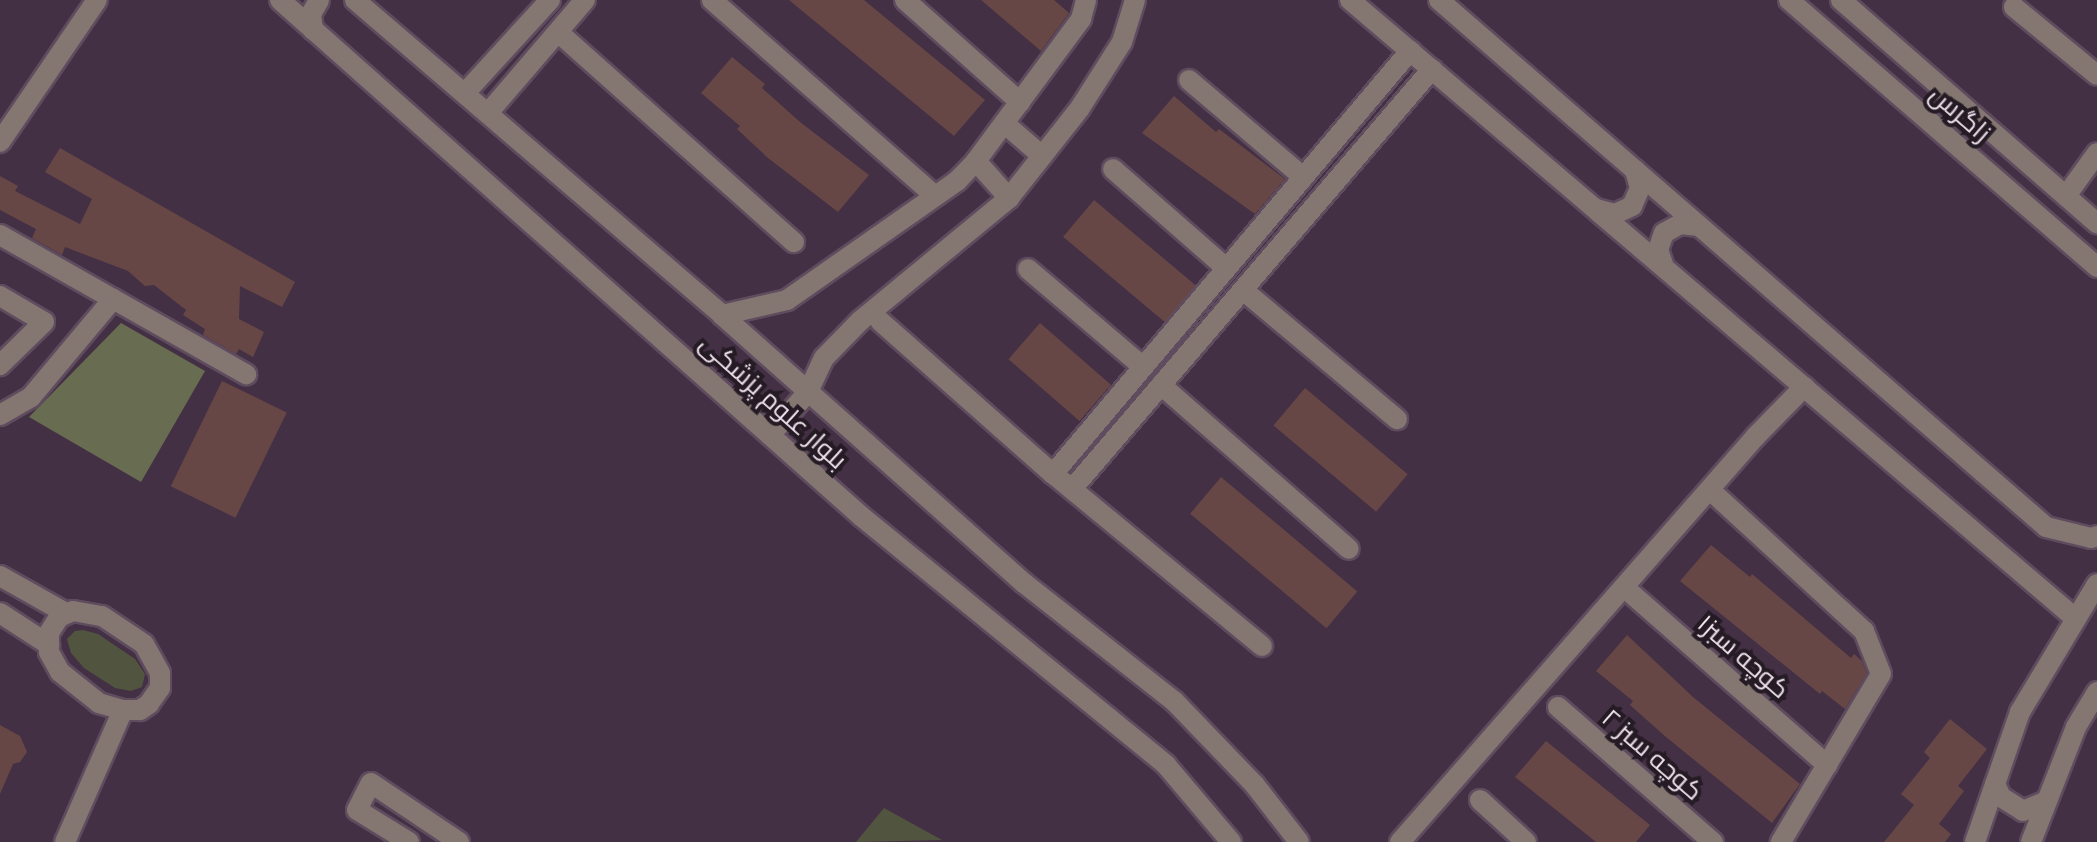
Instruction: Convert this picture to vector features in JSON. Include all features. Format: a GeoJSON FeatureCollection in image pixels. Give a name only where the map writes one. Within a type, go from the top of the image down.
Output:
{"type":"FeatureCollection","features":[{"type":"Feature","properties":{"kind":"street"},"geometry":{"type":"LineString","coordinates":[[0,142],[97,0]]}},
{"type":"Feature","properties":{"kind":"street","name":"بلوار علوم پزشکی"},"geometry":{"type":"LineString","coordinates":[[280,0],[861,516],[1166,765],[1231,842]]}},
{"type":"Feature","properties":{"kind":"street"},"geometry":{"type":"LineString","coordinates":[[313,30],[311,14],[319,0]]}},
{"type":"Feature","properties":{"kind":"street","name":"بلوار علوم پزشکی"},"geometry":{"type":"LineString","coordinates":[[355,0],[471,86],[722,315],[1024,583],[1174,701],[1254,784],[1299,842]]}},
{"type":"Feature","properties":{"kind":"street"},"geometry":{"type":"LineString","coordinates":[[471,86],[550,0]]}},
{"type":"Feature","properties":{"kind":"street"},"geometry":{"type":"LineString","coordinates":[[494,106],[585,0]]}},
{"type":"Feature","properties":{"kind":"street"},"geometry":{"type":"LineString","coordinates":[[712,0],[935,196]]}},
{"type":"Feature","properties":{"kind":"street"},"geometry":{"type":"LineString","coordinates":[[905,0],[1020,102]]}},
{"type":"Feature","properties":{"kind":"street"},"geometry":{"type":"LineString","coordinates":[[722,315],[787,300],[935,196],[976,161],[1081,19],[1086,0]]}},
{"type":"Feature","properties":{"kind":"street"},"geometry":{"type":"LineString","coordinates":[[770,435],[808,392],[824,358],[860,321],[1009,198],[1080,108],[1122,42],[1135,0]]}},
{"type":"Feature","properties":{"kind":"street"},"geometry":{"type":"LineString","coordinates":[[1350,0],[2076,619]]}},
{"type":"Feature","properties":{"kind":"street"},"geometry":{"type":"LineString","coordinates":[[1439,0],[2046,527],[2091,538],[2097,536]]}},
{"type":"Feature","properties":{"kind":"street","name":"زاگرس"},"geometry":{"type":"LineString","coordinates":[[1789,0],[2097,267]]}},
{"type":"Feature","properties":{"kind":"street","name":"زاگرس"},"geometry":{"type":"LineString","coordinates":[[1841,0],[2097,223]]}},
{"type":"Feature","properties":{"kind":"street"},"geometry":{"type":"LineString","coordinates":[[2014,7],[2097,75]]}},
{"type":"Feature","properties":{"kind":"street"},"geometry":{"type":"LineString","coordinates":[[558,32],[794,242]]}},
{"type":"Feature","properties":{"kind":"street"},"geometry":{"type":"LineString","coordinates":[[1053,474],[1410,51]]}},
{"type":"Feature","properties":{"kind":"street"},"geometry":{"type":"LineString","coordinates":[[1072,489],[1432,69]]}},
{"type":"Feature","properties":{"kind":"street"},"geometry":{"type":"LineString","coordinates":[[1189,80],[1303,177]]}},
{"type":"Feature","properties":{"kind":"street"},"geometry":{"type":"LineString","coordinates":[[1004,123],[1042,156]]}},
{"type":"Feature","properties":{"kind":"street"},"geometry":{"type":"LineString","coordinates":[[2066,196],[2097,153]]}},
{"type":"Feature","properties":{"kind":"street"},"geometry":{"type":"LineString","coordinates":[[976,161],[1009,198]]}},
{"type":"Feature","properties":{"kind":"street"},"geometry":{"type":"LineString","coordinates":[[1113,169],[1226,268]]}},
{"type":"Feature","properties":{"kind":"street"},"geometry":{"type":"LineString","coordinates":[[1596,209],[1615,214],[1632,206],[1640,188],[1635,170]]}},
{"type":"Feature","properties":{"kind":"street"},"geometry":{"type":"LineString","coordinates":[[1664,267],[1658,250],[1664,233],[1680,224],[1699,226]]}},
{"type":"Feature","properties":{"kind":"street"},"geometry":{"type":"LineString","coordinates":[[0,235],[246,374]]}},
{"type":"Feature","properties":{"kind":"street"},"geometry":{"type":"LineString","coordinates":[[1028,269],[1143,367]]}},
{"type":"Feature","properties":{"kind":"street"},"geometry":{"type":"LineString","coordinates":[[1243,290],[1397,419]]}},
{"type":"Feature","properties":{"kind":"street"},"geometry":{"type":"LineString","coordinates":[[0,296],[44,322],[0,365]]}},
{"type":"Feature","properties":{"kind":"street"},"geometry":{"type":"LineString","coordinates":[[0,415],[31,397],[113,299]]}},
{"type":"Feature","properties":{"kind":"street"},"geometry":{"type":"LineString","coordinates":[[880,321],[1053,474],[1262,646]]}},
{"type":"Feature","properties":{"kind":"street"},"geometry":{"type":"LineString","coordinates":[[1161,385],[1349,549]]}},
{"type":"Feature","properties":{"kind":"street"},"geometry":{"type":"LineString","coordinates":[[1400,842],[1804,387]]}},
{"type":"Feature","properties":{"kind":"street"},"geometry":{"type":"LineString","coordinates":[[1710,490],[1864,631],[1881,674],[1781,842]]}},
{"type":"Feature","properties":{"kind":"street"},"geometry":{"type":"LineString","coordinates":[[0,576],[66,613],[87,611],[102,616],[133,635],[153,655],[160,673],[160,688],[155,699],[140,710],[123,710],[99,703],[60,672],[49,645],[53,624],[66,613]]}},
{"type":"Feature","properties":{"kind":"street"},"geometry":{"type":"LineString","coordinates":[[1975,842],[2020,712],[2097,584]]}},
{"type":"Feature","properties":{"kind":"street","name":"کوچه سبز۱"},"geometry":{"type":"LineString","coordinates":[[1625,588],[1827,765]]}},
{"type":"Feature","properties":{"kind":"street"},"geometry":{"type":"LineString","coordinates":[[0,613],[49,645]]}},
{"type":"Feature","properties":{"kind":"street"},"geometry":{"type":"LineString","coordinates":[[2031,842],[2076,727],[2097,692]]}},
{"type":"Feature","properties":{"kind":"street","name":"کوچه سبز ۲"},"geometry":{"type":"LineString","coordinates":[[1558,707],[1713,842]]}},
{"type":"Feature","properties":{"kind":"street"},"geometry":{"type":"LineString","coordinates":[[65,842],[123,710]]}},
{"type":"Feature","properties":{"kind":"street"},"geometry":{"type":"LineString","coordinates":[[409,842],[357,810],[371,783],[459,842]]}},
{"type":"Feature","properties":{"kind":"street"},"geometry":{"type":"LineString","coordinates":[[1995,784],[2001,797],[2023,811],[2047,801]]}},
{"type":"Feature","properties":{"kind":"street"},"geometry":{"type":"LineString","coordinates":[[1480,800],[1526,842]]}},
{"type":"Feature","properties":{"kind":"green space"},"geometry":{"type":"Polygon","coordinates":[[[121,323],[205,371],[141,482],[29,417],[121,323]]]}},
{"type":"Feature","properties":{"kind":"green space"},"geometry":{"type":"Polygon","coordinates":[[[75,631],[98,634],[135,659],[145,674],[142,687],[131,691],[115,688],[84,668],[71,653],[67,639],[75,631]]]}},
{"type":"Feature","properties":{"kind":"green space"},"geometry":{"type":"Polygon","coordinates":[[[884,808],[942,840],[856,842],[884,808]]]}},
{"type":"Feature","properties":{"kind":"building"},"geometry":{"type":"Polygon","coordinates":[[[789,0],[864,0],[985,100],[954,136],[789,0]]]}},
{"type":"Feature","properties":{"kind":"building"},"geometry":{"type":"Polygon","coordinates":[[[981,0],[1054,0],[1069,13],[1041,51],[981,0]]]}},
{"type":"Feature","properties":{"kind":"building"},"geometry":{"type":"Polygon","coordinates":[[[732,57],[765,84],[762,88],[800,122],[869,175],[838,212],[768,158],[737,129],[740,126],[701,93],[732,57]]]}},
{"type":"Feature","properties":{"kind":"building"},"geometry":{"type":"Polygon","coordinates":[[[1174,96],[1216,132],[1219,129],[1285,179],[1255,214],[1142,133],[1174,96]]]}},
{"type":"Feature","properties":{"kind":"building"},"geometry":{"type":"Polygon","coordinates":[[[60,148],[295,282],[282,307],[240,286],[239,319],[264,332],[253,357],[239,349],[236,354],[203,335],[205,329],[183,315],[186,310],[154,285],[145,286],[128,271],[65,247],[62,255],[32,238],[36,229],[0,210],[0,176],[18,186],[15,191],[80,224],[92,199],[45,172],[60,148]]]}},
{"type":"Feature","properties":{"kind":"building"},"geometry":{"type":"Polygon","coordinates":[[[1094,200],[1196,285],[1165,322],[1063,237],[1094,200]]]}},
{"type":"Feature","properties":{"kind":"building"},"geometry":{"type":"Polygon","coordinates":[[[1040,323],[1111,385],[1079,421],[1009,359],[1040,323]]]}},
{"type":"Feature","properties":{"kind":"building"},"geometry":{"type":"Polygon","coordinates":[[[222,381],[287,413],[235,518],[171,486],[222,381]]]}},
{"type":"Feature","properties":{"kind":"building"},"geometry":{"type":"Polygon","coordinates":[[[1305,388],[1408,474],[1376,512],[1274,426],[1305,388]]]}},
{"type":"Feature","properties":{"kind":"building"},"geometry":{"type":"Polygon","coordinates":[[[1221,477],[1357,591],[1327,628],[1190,514],[1221,477]]]}},
{"type":"Feature","properties":{"kind":"building"},"geometry":{"type":"Polygon","coordinates":[[[1711,545],[1750,577],[1752,574],[1851,658],[1854,654],[1862,661],[1867,673],[1845,709],[1822,691],[1820,694],[1680,581],[1711,545]]]}},
{"type":"Feature","properties":{"kind":"building"},"geometry":{"type":"Polygon","coordinates":[[[1627,635],[1693,697],[1800,784],[1772,823],[1666,737],[1630,705],[1633,701],[1596,671],[1627,635]]]}},
{"type":"Feature","properties":{"kind":"building"},"geometry":{"type":"Polygon","coordinates":[[[1950,719],[1987,749],[1958,786],[1964,791],[1939,824],[1951,834],[1945,842],[1884,842],[1914,805],[1901,794],[1930,758],[1924,752],[1950,719]]]}},
{"type":"Feature","properties":{"kind":"building"},"geometry":{"type":"Polygon","coordinates":[[[0,725],[20,736],[27,752],[20,762],[13,764],[0,794],[0,725]]]}},
{"type":"Feature","properties":{"kind":"building"},"geometry":{"type":"Polygon","coordinates":[[[1546,741],[1650,825],[1636,842],[1596,842],[1515,777],[1546,741]]]}}]}
